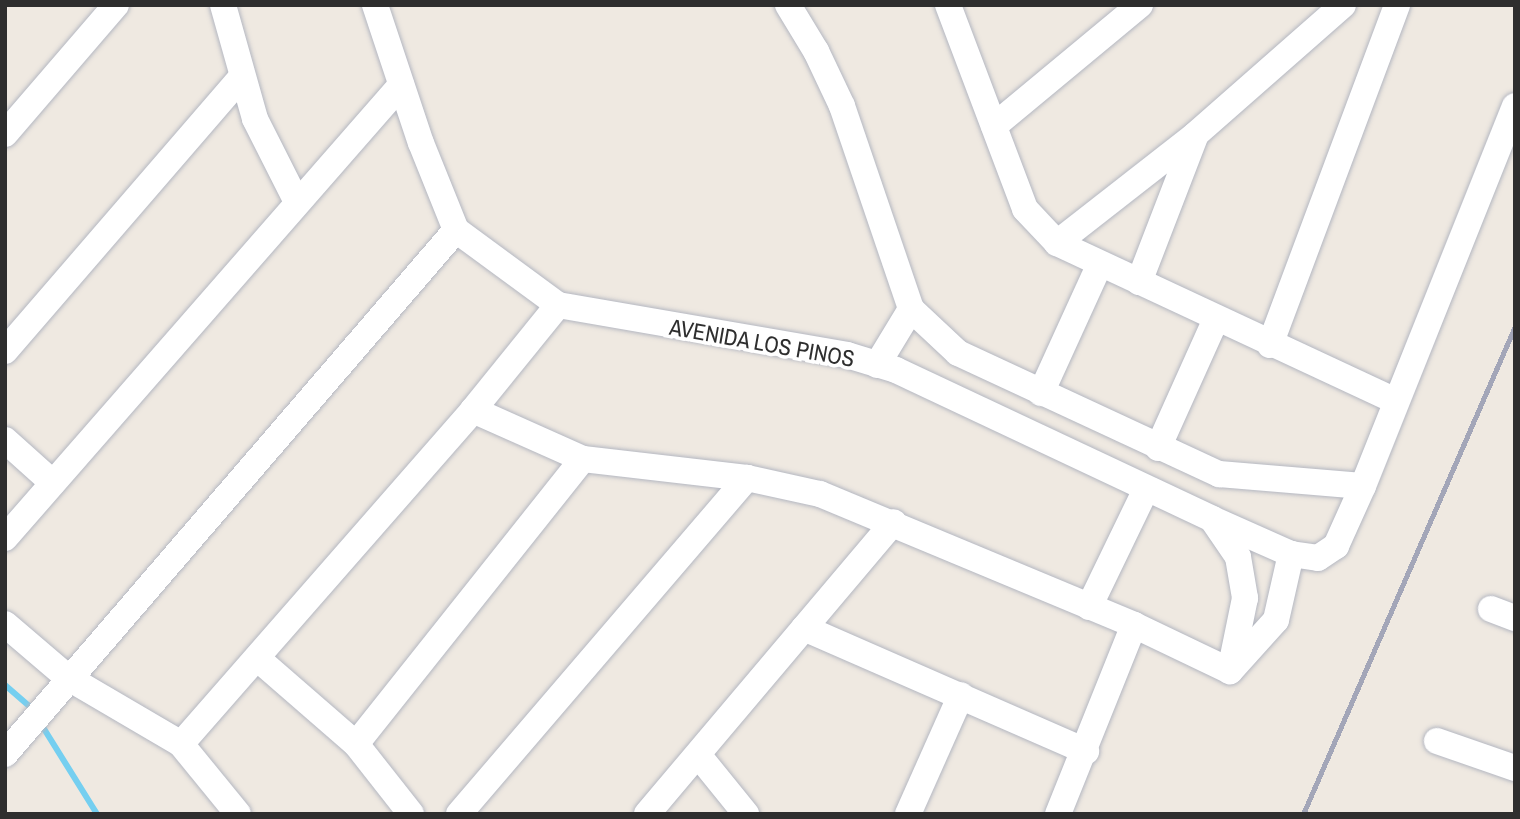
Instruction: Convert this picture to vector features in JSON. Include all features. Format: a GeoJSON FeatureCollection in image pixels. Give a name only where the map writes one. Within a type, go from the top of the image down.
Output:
{"type":"FeatureCollection","features":[{"type":"Feature","properties":{"kind":"street"},"geometry":{"type":"LineString","coordinates":[[5,134],[117,5]]}},
{"type":"Feature","properties":{"kind":"street"},"geometry":{"type":"LineString","coordinates":[[223,5],[255,119],[298,202]]}},
{"type":"Feature","properties":{"kind":"street"},"geometry":{"type":"LineString","coordinates":[[5,754],[67,677],[456,230],[401,85],[375,5]]}},
{"type":"Feature","properties":{"kind":"street"},"geometry":{"type":"LineString","coordinates":[[788,5],[842,106],[911,309],[958,354],[1219,474],[1363,486]]}},
{"type":"Feature","properties":{"kind":"street"},"geometry":{"type":"LineString","coordinates":[[948,5],[1025,209],[1057,243],[1099,266],[1394,400]]}},
{"type":"Feature","properties":{"kind":"street"},"geometry":{"type":"LineString","coordinates":[[994,126],[1140,5]]}},
{"type":"Feature","properties":{"kind":"street"},"geometry":{"type":"LineString","coordinates":[[1057,243],[1195,135],[1343,5]]}},
{"type":"Feature","properties":{"kind":"street"},"geometry":{"type":"LineString","coordinates":[[1270,345],[1397,5]]}},
{"type":"Feature","properties":{"kind":"street"},"geometry":{"type":"LineString","coordinates":[[5,351],[242,76]]}},
{"type":"Feature","properties":{"kind":"street"},"geometry":{"type":"LineString","coordinates":[[5,538],[401,85]]}},
{"type":"Feature","properties":{"kind":"street"},"geometry":{"type":"LineString","coordinates":[[1230,671],[1276,620],[1291,554],[1318,558],[1336,546],[1363,486],[1394,400],[1515,106]]}},
{"type":"Feature","properties":{"kind":"street"},"geometry":{"type":"LineString","coordinates":[[1139,282],[1195,135]]}},
{"type":"Feature","properties":{"kind":"street","name":"AVENIDA LOS PINOS"},"geometry":{"type":"LineString","coordinates":[[456,230],[558,305],[877,365],[1291,554]]}},
{"type":"Feature","properties":{"kind":"street"},"geometry":{"type":"LineString","coordinates":[[1041,393],[1099,266]]}},
{"type":"Feature","properties":{"kind":"street"},"geometry":{"type":"LineString","coordinates":[[181,744],[473,410],[558,305]]}},
{"type":"Feature","properties":{"kind":"street"},"geometry":{"type":"LineString","coordinates":[[877,365],[911,309]]}},
{"type":"Feature","properties":{"kind":"street"},"geometry":{"type":"LineString","coordinates":[[1158,448],[1216,319]]}},
{"type":"Feature","properties":{"kind":"street"},"geometry":{"type":"LineString","coordinates":[[473,410],[583,459],[747,478],[820,494],[894,522],[1134,625],[1230,671]]}},
{"type":"Feature","properties":{"kind":"street"},"geometry":{"type":"LineString","coordinates":[[5,440],[53,483]]}},
{"type":"Feature","properties":{"kind":"street"},"geometry":{"type":"LineString","coordinates":[[356,744],[583,459]]}},
{"type":"Feature","properties":{"kind":"street"},"geometry":{"type":"LineString","coordinates":[[459,814],[747,478]]}},
{"type":"Feature","properties":{"kind":"street"},"geometry":{"type":"LineString","coordinates":[[1089,607],[1146,489]]}},
{"type":"Feature","properties":{"kind":"street"},"geometry":{"type":"LineString","coordinates":[[1212,519],[1238,557],[1245,598],[1230,671]]}},
{"type":"Feature","properties":{"kind":"street"},"geometry":{"type":"LineString","coordinates":[[647,814],[894,522]]}},
{"type":"Feature","properties":{"kind":"street"},"geometry":{"type":"LineString","coordinates":[[5,624],[67,677],[181,744],[238,814]]}},
{"type":"Feature","properties":{"kind":"street"},"geometry":{"type":"LineString","coordinates":[[1058,814],[1086,751],[1134,625]]}},
{"type":"Feature","properties":{"kind":"street"},"geometry":{"type":"LineString","coordinates":[[804,628],[1086,751]]}},
{"type":"Feature","properties":{"kind":"street"},"geometry":{"type":"LineString","coordinates":[[257,657],[356,744],[411,814]]}},
{"type":"Feature","properties":{"kind":"street"},"geometry":{"type":"LineString","coordinates":[[908,814],[961,695]]}},
{"type":"Feature","properties":{"kind":"street"},"geometry":{"type":"LineString","coordinates":[[1437,741],[1515,768]]}},
{"type":"Feature","properties":{"kind":"street"},"geometry":{"type":"LineString","coordinates":[[698,756],[746,814]]}},
{"type":"Feature","properties":{"kind":"waterway"},"geometry":{"type":"LineString","coordinates":[[5,685],[31,708]]}},
{"type":"Feature","properties":{"kind":"waterway"},"geometry":{"type":"LineString","coordinates":[[41,724],[97,814]]}},
{"type":"Feature","properties":{"kind":"railway"},"geometry":{"type":"LineString","coordinates":[[1303,814],[1515,326]]}}]}
